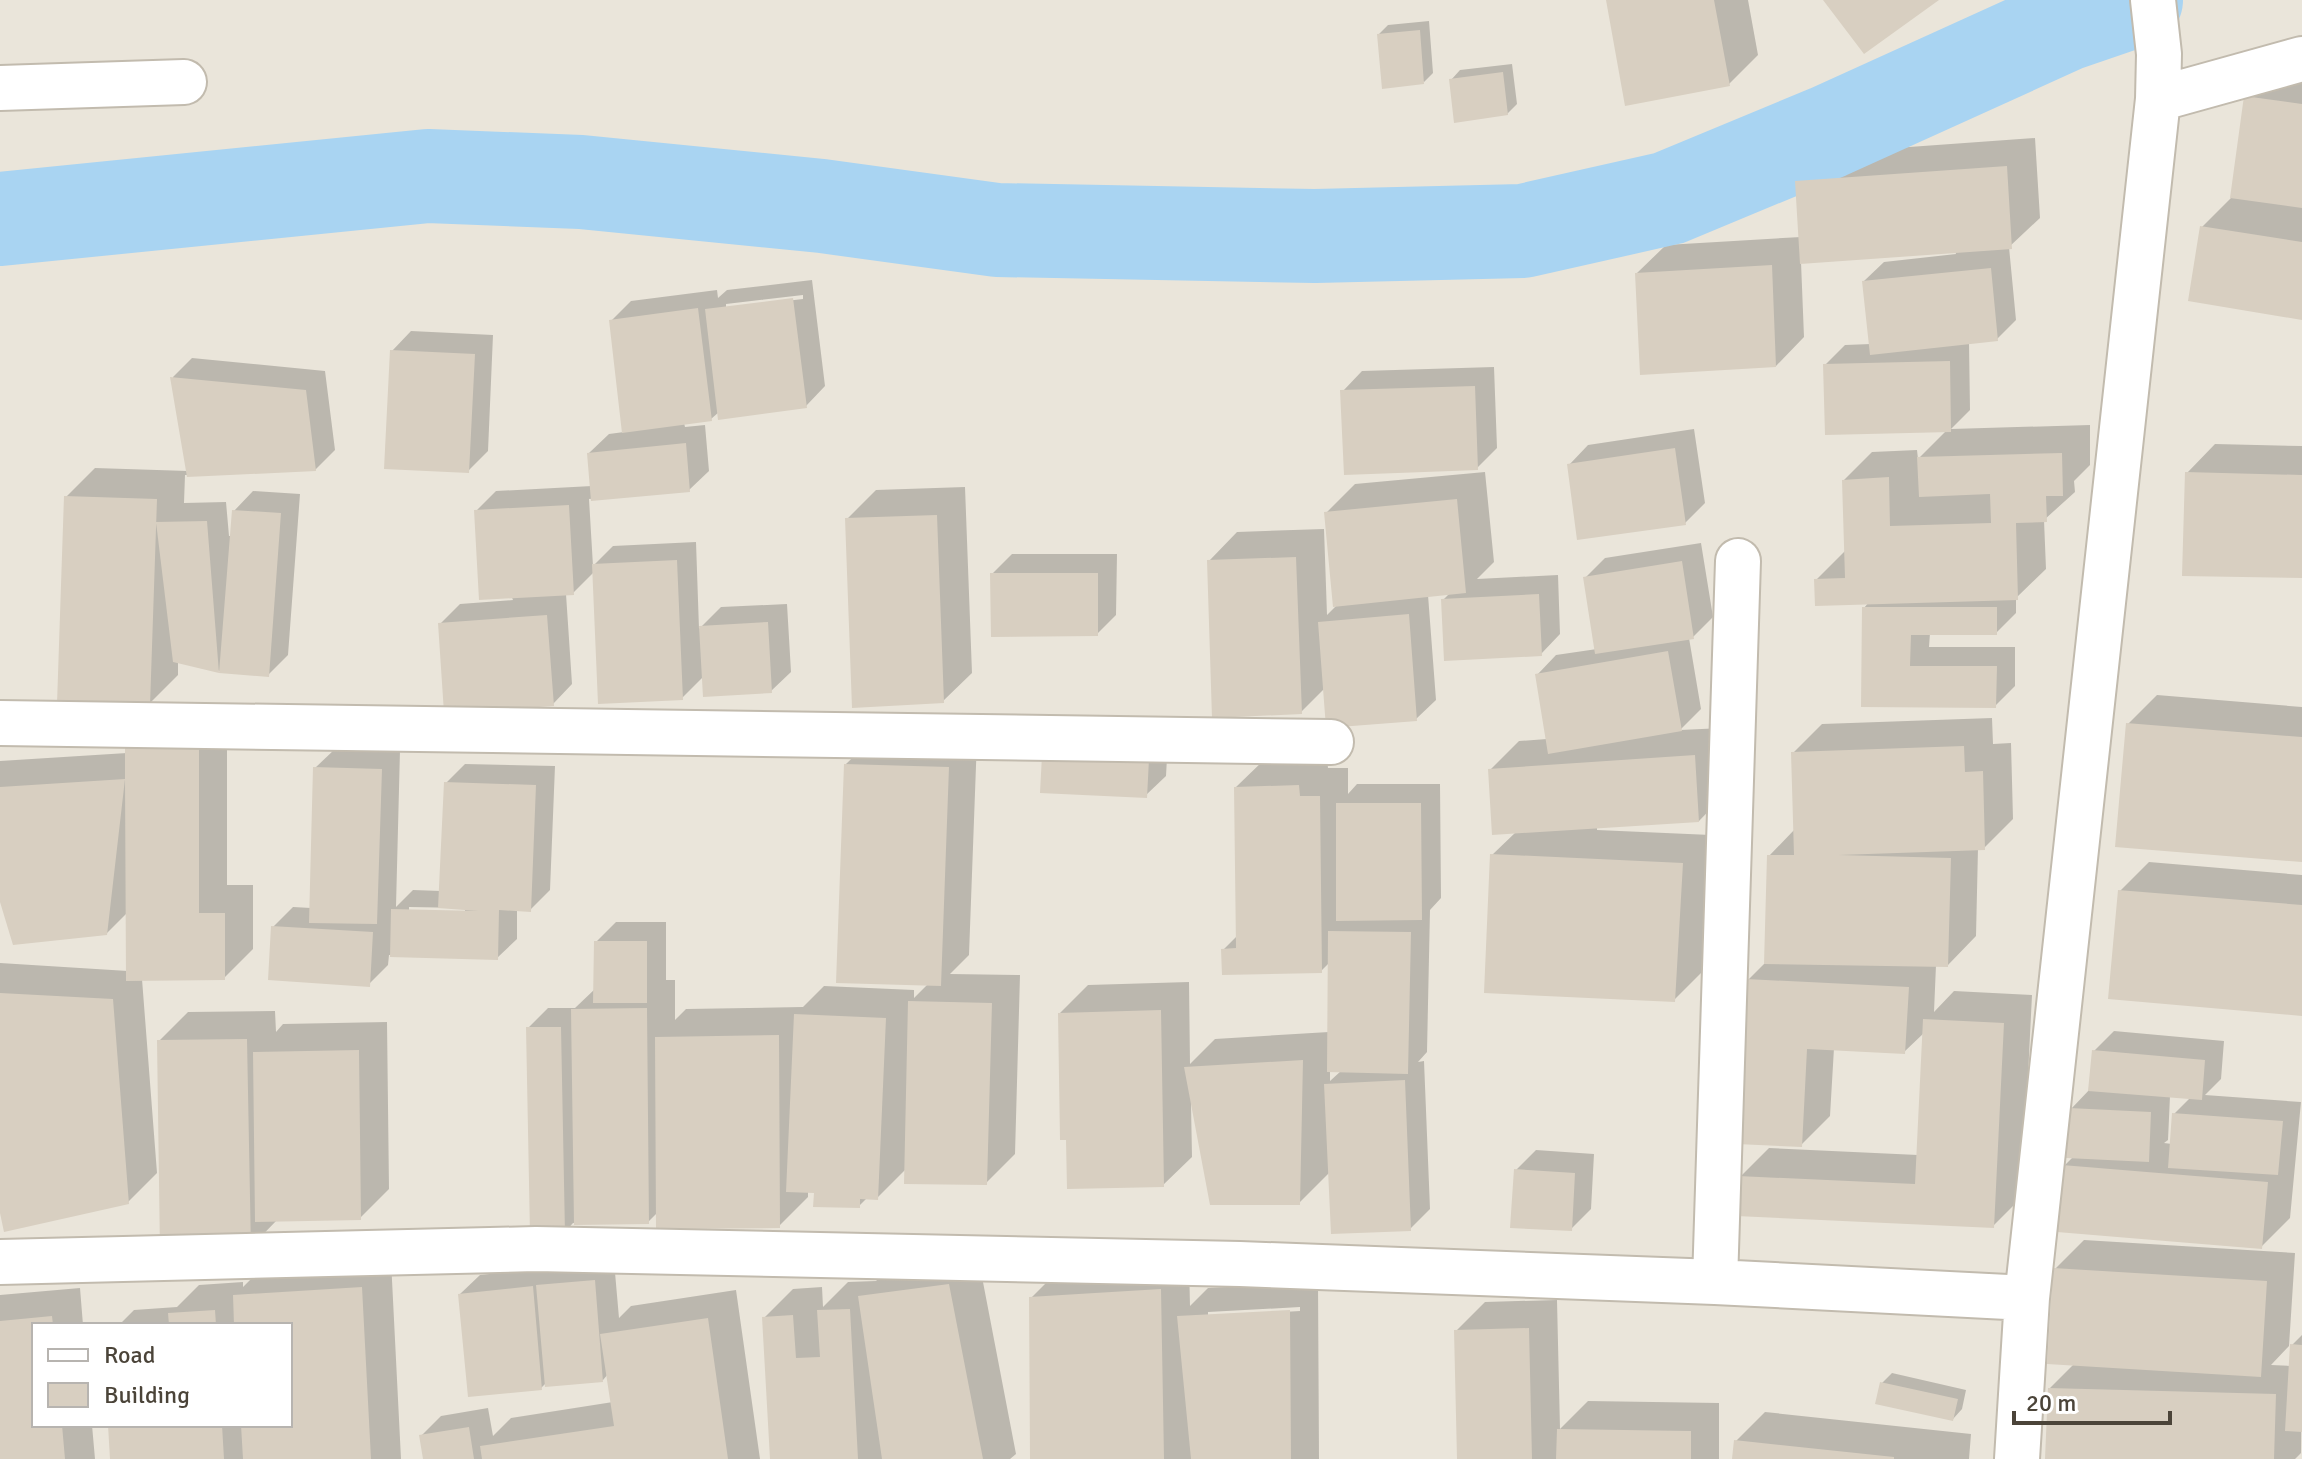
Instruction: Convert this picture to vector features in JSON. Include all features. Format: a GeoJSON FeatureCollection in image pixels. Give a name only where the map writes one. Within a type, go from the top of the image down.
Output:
{"type":"FeatureCollection","features":[{"type":"Feature","properties":{"kind":"street"},"geometry":{"type":"LineString","coordinates":[[2017,1459],[2027,1298],[2158,99],[2159,54],[2153,0]]}},
{"type":"Feature","properties":{"kind":"street"},"geometry":{"type":"LineString","coordinates":[[2158,99],[2302,59]]}},
{"type":"Feature","properties":{"kind":"street"},"geometry":{"type":"LineString","coordinates":[[0,88],[184,82]]}},
{"type":"Feature","properties":{"kind":"street"},"geometry":{"type":"LineString","coordinates":[[1715,1282],[1738,561]]}},
{"type":"Feature","properties":{"kind":"street"},"geometry":{"type":"LineString","coordinates":[[0,723],[1331,742]]}},
{"type":"Feature","properties":{"kind":"street"},"geometry":{"type":"LineString","coordinates":[[0,1262],[536,1249],[1240,1264],[1715,1282],[2027,1298]]}},
{"type":"Feature","properties":{"kind":"shaded area"},"geometry":{"type":"Polygon","coordinates":[[[0,0],[2302,0],[2302,1459],[0,1459],[0,0]]]}},
{"type":"Feature","properties":{"kind":"building"},"geometry":{"type":"Polygon","coordinates":[[[1606,0],[1714,0],[1730,86],[1625,106],[1606,0]]]}},
{"type":"Feature","properties":{"kind":"building"},"geometry":{"type":"Polygon","coordinates":[[[1823,0],[1939,0],[1864,54],[1823,0]]]}},
{"type":"Feature","properties":{"kind":"building"},"geometry":{"type":"Polygon","coordinates":[[[1420,30],[1424,84],[1382,89],[1377,34],[1420,30]]]}},
{"type":"Feature","properties":{"kind":"building"},"geometry":{"type":"Polygon","coordinates":[[[1503,72],[1508,115],[1454,123],[1449,79],[1503,72]]]}},
{"type":"Feature","properties":{"kind":"building"},"geometry":{"type":"Polygon","coordinates":[[[2244,96],[2302,104],[2302,208],[2230,198],[2244,96]]]}},
{"type":"Feature","properties":{"kind":"building"},"geometry":{"type":"Polygon","coordinates":[[[2007,166],[2012,249],[1800,264],[1795,181],[2007,166]]]}},
{"type":"Feature","properties":{"kind":"building"},"geometry":{"type":"Polygon","coordinates":[[[2200,226],[2302,242],[2302,320],[2188,301],[2200,226]]]}},
{"type":"Feature","properties":{"kind":"building"},"geometry":{"type":"Polygon","coordinates":[[[1772,265],[1776,367],[1640,375],[1635,273],[1772,265]]]}},
{"type":"Feature","properties":{"kind":"building"},"geometry":{"type":"Polygon","coordinates":[[[1991,268],[1998,341],[1870,355],[1862,281],[1991,268]]]}},
{"type":"Feature","properties":{"kind":"building"},"geometry":{"type":"Polygon","coordinates":[[[793,298],[807,408],[718,420],[705,309],[793,298]]]}},
{"type":"Feature","properties":{"kind":"building"},"geometry":{"type":"Polygon","coordinates":[[[698,308],[712,421],[622,433],[609,320],[698,308]]]}},
{"type":"Feature","properties":{"kind":"building"},"geometry":{"type":"Polygon","coordinates":[[[390,350],[475,354],[469,473],[384,469],[390,350]]]}},
{"type":"Feature","properties":{"kind":"building"},"geometry":{"type":"Polygon","coordinates":[[[1950,361],[1951,432],[1825,435],[1823,364],[1950,361]]]}},
{"type":"Feature","properties":{"kind":"building"},"geometry":{"type":"Polygon","coordinates":[[[170,377],[306,390],[316,471],[187,477],[170,377]]]}},
{"type":"Feature","properties":{"kind":"building"},"geometry":{"type":"Polygon","coordinates":[[[1475,386],[1478,470],[1344,475],[1340,390],[1475,386]]]}},
{"type":"Feature","properties":{"kind":"building"},"geometry":{"type":"Polygon","coordinates":[[[686,443],[690,492],[591,501],[587,453],[686,443]]]}},
{"type":"Feature","properties":{"kind":"building"},"geometry":{"type":"Polygon","coordinates":[[[1675,448],[1686,525],[1577,540],[1567,464],[1675,448]]]}},
{"type":"Feature","properties":{"kind":"building"},"geometry":{"type":"Polygon","coordinates":[[[2062,453],[2063,496],[2046,496],[2047,522],[2016,523],[2018,600],[1815,606],[1814,579],[1845,578],[1842,480],[1889,477],[1890,526],[1991,523],[1990,494],[1919,497],[1917,457],[2062,453]]]}},
{"type":"Feature","properties":{"kind":"building"},"geometry":{"type":"Polygon","coordinates":[[[2185,472],[2302,475],[2302,578],[2182,576],[2185,472]]]}},
{"type":"Feature","properties":{"kind":"building"},"geometry":{"type":"Polygon","coordinates":[[[64,496],[157,499],[150,706],[57,704],[64,496]]]}},
{"type":"Feature","properties":{"kind":"building"},"geometry":{"type":"Polygon","coordinates":[[[1457,499],[1466,593],[1333,607],[1324,512],[1457,499]]]}},
{"type":"Feature","properties":{"kind":"building"},"geometry":{"type":"Polygon","coordinates":[[[569,505],[574,595],[479,600],[474,510],[569,505]]]}},
{"type":"Feature","properties":{"kind":"building"},"geometry":{"type":"Polygon","coordinates":[[[232,510],[281,513],[269,677],[219,673],[232,510]]]}},
{"type":"Feature","properties":{"kind":"building"},"geometry":{"type":"Polygon","coordinates":[[[937,515],[944,703],[852,708],[845,518],[937,515]]]}},
{"type":"Feature","properties":{"kind":"building"},"geometry":{"type":"Polygon","coordinates":[[[207,521],[219,673],[173,662],[156,522],[207,521]]]}},
{"type":"Feature","properties":{"kind":"building"},"geometry":{"type":"Polygon","coordinates":[[[1296,557],[1302,714],[1212,718],[1207,560],[1296,557]]]}},
{"type":"Feature","properties":{"kind":"building"},"geometry":{"type":"Polygon","coordinates":[[[677,560],[683,700],[598,704],[592,564],[677,560]]]}},
{"type":"Feature","properties":{"kind":"building"},"geometry":{"type":"Polygon","coordinates":[[[1682,561],[1694,639],[1595,654],[1583,577],[1682,561]]]}},
{"type":"Feature","properties":{"kind":"building"},"geometry":{"type":"Polygon","coordinates":[[[990,573],[1098,573],[1098,636],[991,637],[990,573]]]}},
{"type":"Feature","properties":{"kind":"building"},"geometry":{"type":"Polygon","coordinates":[[[1539,594],[1542,656],[1444,661],[1441,599],[1539,594]]]}},
{"type":"Feature","properties":{"kind":"building"},"geometry":{"type":"Polygon","coordinates":[[[1862,607],[1997,607],[1997,635],[1911,635],[1910,666],[1997,666],[1996,708],[1861,707],[1862,607]]]}},
{"type":"Feature","properties":{"kind":"building"},"geometry":{"type":"Polygon","coordinates":[[[1409,614],[1417,721],[1326,728],[1318,622],[1409,614]]]}},
{"type":"Feature","properties":{"kind":"building"},"geometry":{"type":"Polygon","coordinates":[[[547,615],[554,706],[444,713],[438,623],[547,615]]]}},
{"type":"Feature","properties":{"kind":"building"},"geometry":{"type":"Polygon","coordinates":[[[768,622],[772,693],[703,697],[699,626],[768,622]]]}},
{"type":"Feature","properties":{"kind":"building"},"geometry":{"type":"Polygon","coordinates":[[[1668,651],[1682,731],[1548,754],[1535,674],[1668,651]]]}},
{"type":"Feature","properties":{"kind":"building"},"geometry":{"type":"Polygon","coordinates":[[[2126,723],[2302,737],[2302,862],[2115,847],[2126,723]]]}},
{"type":"Feature","properties":{"kind":"building"},"geometry":{"type":"Polygon","coordinates":[[[199,744],[199,913],[225,913],[225,980],[126,981],[125,745],[199,744]]]}},
{"type":"Feature","properties":{"kind":"building"},"geometry":{"type":"Polygon","coordinates":[[[1964,746],[1965,772],[1983,771],[1985,850],[1839,855],[1951,858],[1948,967],[1764,964],[1767,855],[1794,855],[1791,752],[1964,746]]]}},
{"type":"Feature","properties":{"kind":"building"},"geometry":{"type":"Polygon","coordinates":[[[1042,755],[1149,759],[1147,798],[1040,793],[1042,755]]]}},
{"type":"Feature","properties":{"kind":"building"},"geometry":{"type":"Polygon","coordinates":[[[1695,755],[1699,822],[1492,835],[1488,769],[1695,755]]]}},
{"type":"Feature","properties":{"kind":"building"},"geometry":{"type":"Polygon","coordinates":[[[844,764],[949,767],[941,986],[836,983],[844,764]]]}},
{"type":"Feature","properties":{"kind":"building"},"geometry":{"type":"Polygon","coordinates":[[[313,767],[382,769],[377,924],[309,923],[313,767]]]}},
{"type":"Feature","properties":{"kind":"building"},"geometry":{"type":"Polygon","coordinates":[[[125,779],[107,935],[13,945],[0,902],[0,787],[125,779]]]}},
{"type":"Feature","properties":{"kind":"building"},"geometry":{"type":"Polygon","coordinates":[[[444,782],[536,785],[531,912],[499,910],[498,960],[390,957],[391,909],[478,911],[438,908],[444,782]]]}},
{"type":"Feature","properties":{"kind":"building"},"geometry":{"type":"Polygon","coordinates":[[[1299,785],[1300,796],[1320,796],[1322,973],[1222,975],[1221,949],[1236,948],[1234,787],[1299,785]]]}},
{"type":"Feature","properties":{"kind":"building"},"geometry":{"type":"Polygon","coordinates":[[[1336,803],[1421,803],[1422,920],[1336,921],[1336,803]]]}},
{"type":"Feature","properties":{"kind":"building"},"geometry":{"type":"Polygon","coordinates":[[[1490,854],[1683,863],[1675,1002],[1484,993],[1490,854]]]}},
{"type":"Feature","properties":{"kind":"building"},"geometry":{"type":"Polygon","coordinates":[[[2118,890],[2302,905],[2302,1016],[2108,999],[2118,890]]]}},
{"type":"Feature","properties":{"kind":"building"},"geometry":{"type":"Polygon","coordinates":[[[271,926],[373,932],[370,987],[268,980],[271,926]]]}},
{"type":"Feature","properties":{"kind":"building"},"geometry":{"type":"Polygon","coordinates":[[[1328,931],[1411,932],[1408,1074],[1327,1072],[1328,931]]]}},
{"type":"Feature","properties":{"kind":"building"},"geometry":{"type":"Polygon","coordinates":[[[594,941],[647,941],[647,1003],[593,1003],[594,941]]]}},
{"type":"Feature","properties":{"kind":"building"},"geometry":{"type":"Polygon","coordinates":[[[1746,979],[1909,987],[1905,1054],[1807,1049],[1802,1147],[1737,1144],[1746,979]]]}},
{"type":"Feature","properties":{"kind":"building"},"geometry":{"type":"Polygon","coordinates":[[[0,993],[113,999],[129,1204],[4,1232],[0,1213],[0,993]]]}},
{"type":"Feature","properties":{"kind":"building"},"geometry":{"type":"Polygon","coordinates":[[[908,1001],[992,1003],[987,1185],[904,1184],[908,1001]]]}},
{"type":"Feature","properties":{"kind":"building"},"geometry":{"type":"Polygon","coordinates":[[[647,1008],[649,1224],[574,1225],[571,1009],[647,1008]]]}},
{"type":"Feature","properties":{"kind":"building"},"geometry":{"type":"Polygon","coordinates":[[[1161,1010],[1164,1187],[1067,1189],[1066,1140],[1060,1140],[1058,1013],[1161,1010]]]}},
{"type":"Feature","properties":{"kind":"building"},"geometry":{"type":"Polygon","coordinates":[[[794,1014],[886,1018],[878,1200],[860,1199],[860,1208],[813,1207],[814,1193],[786,1192],[794,1014]]]}},
{"type":"Feature","properties":{"kind":"building"},"geometry":{"type":"Polygon","coordinates":[[[1923,1019],[2004,1023],[1994,1228],[1736,1216],[1738,1176],[1915,1184],[1923,1019]]]}},
{"type":"Feature","properties":{"kind":"building"},"geometry":{"type":"Polygon","coordinates":[[[526,1027],[561,1027],[565,1234],[530,1234],[526,1027]]]}},
{"type":"Feature","properties":{"kind":"building"},"geometry":{"type":"Polygon","coordinates":[[[779,1035],[780,1228],[656,1229],[655,1037],[779,1035]]]}},
{"type":"Feature","properties":{"kind":"building"},"geometry":{"type":"Polygon","coordinates":[[[247,1039],[251,1250],[160,1252],[157,1040],[247,1039]]]}},
{"type":"Feature","properties":{"kind":"building"},"geometry":{"type":"Polygon","coordinates":[[[359,1050],[361,1220],[255,1222],[253,1052],[359,1050]]]}},
{"type":"Feature","properties":{"kind":"building"},"geometry":{"type":"Polygon","coordinates":[[[2092,1050],[2205,1060],[2202,1100],[2088,1091],[2092,1050]]]}},
{"type":"Feature","properties":{"kind":"building"},"geometry":{"type":"Polygon","coordinates":[[[1303,1060],[1300,1205],[1210,1205],[1184,1067],[1303,1060]]]}},
{"type":"Feature","properties":{"kind":"building"},"geometry":{"type":"Polygon","coordinates":[[[1405,1080],[1411,1231],[1331,1234],[1324,1084],[1405,1080]]]}},
{"type":"Feature","properties":{"kind":"building"},"geometry":{"type":"Polygon","coordinates":[[[2069,1108],[2151,1112],[2149,1162],[2066,1158],[2069,1108]]]}},
{"type":"Feature","properties":{"kind":"building"},"geometry":{"type":"Polygon","coordinates":[[[2172,1113],[2283,1121],[2278,1175],[2168,1168],[2172,1113]]]}},
{"type":"Feature","properties":{"kind":"building"},"geometry":{"type":"Polygon","coordinates":[[[2062,1165],[2268,1182],[2262,1249],[2057,1232],[2062,1165]]]}},
{"type":"Feature","properties":{"kind":"building"},"geometry":{"type":"Polygon","coordinates":[[[1514,1169],[1575,1173],[1572,1231],[1510,1228],[1514,1169]]]}},
{"type":"Feature","properties":{"kind":"building"},"geometry":{"type":"Polygon","coordinates":[[[2053,1268],[2267,1281],[2261,1377],[2047,1364],[2053,1268]]]}},
{"type":"Feature","properties":{"kind":"building"},"geometry":{"type":"Polygon","coordinates":[[[595,1280],[603,1382],[545,1387],[536,1285],[595,1280]]]}},
{"type":"Feature","properties":{"kind":"building"},"geometry":{"type":"Polygon","coordinates":[[[949,1284],[983,1459],[882,1459],[858,1296],[949,1284]]]}},
{"type":"Feature","properties":{"kind":"building"},"geometry":{"type":"Polygon","coordinates":[[[533,1286],[542,1390],[468,1397],[458,1294],[533,1286]]]}},
{"type":"Feature","properties":{"kind":"building"},"geometry":{"type":"Polygon","coordinates":[[[362,1287],[371,1459],[243,1459],[241,1427],[292,1427],[292,1323],[234,1323],[233,1295],[362,1287]]]}},
{"type":"Feature","properties":{"kind":"building"},"geometry":{"type":"Polygon","coordinates":[[[1161,1289],[1164,1459],[1030,1459],[1029,1297],[1161,1289]]]}},
{"type":"Feature","properties":{"kind":"building"},"geometry":{"type":"Polygon","coordinates":[[[850,1309],[858,1459],[770,1459],[762,1317],[793,1315],[796,1358],[820,1357],[817,1310],[850,1309]]]}},
{"type":"Feature","properties":{"kind":"building"},"geometry":{"type":"Polygon","coordinates":[[[215,1310],[216,1323],[169,1323],[168,1313],[215,1310]]]}},
{"type":"Feature","properties":{"kind":"building"},"geometry":{"type":"Polygon","coordinates":[[[1290,1310],[1291,1459],[1191,1459],[1177,1316],[1290,1310]]]}},
{"type":"Feature","properties":{"kind":"building"},"geometry":{"type":"Polygon","coordinates":[[[52,1316],[53,1323],[32,1323],[32,1427],[62,1427],[65,1459],[0,1459],[0,1321],[52,1316]]]}},
{"type":"Feature","properties":{"kind":"building"},"geometry":{"type":"Polygon","coordinates":[[[708,1318],[728,1459],[482,1459],[480,1446],[614,1426],[600,1334],[708,1318]]]}},
{"type":"Feature","properties":{"kind":"building"},"geometry":{"type":"Polygon","coordinates":[[[1529,1328],[1532,1459],[1457,1459],[1454,1330],[1529,1328]]]}},
{"type":"Feature","properties":{"kind":"building"},"geometry":{"type":"Polygon","coordinates":[[[2290,1344],[2302,1345],[2302,1432],[2285,1431],[2290,1344]]]}},
{"type":"Feature","properties":{"kind":"building"},"geometry":{"type":"Polygon","coordinates":[[[1880,1382],[1958,1399],[1953,1421],[1875,1404],[1880,1382]]]}},
{"type":"Feature","properties":{"kind":"building"},"geometry":{"type":"Polygon","coordinates":[[[2048,1388],[2276,1394],[2274,1459],[2045,1459],[2048,1388]]]}},
{"type":"Feature","properties":{"kind":"building"},"geometry":{"type":"Polygon","coordinates":[[[108,1427],[222,1427],[224,1459],[110,1459],[108,1427]]]}},
{"type":"Feature","properties":{"kind":"building"},"geometry":{"type":"Polygon","coordinates":[[[469,1427],[474,1459],[423,1459],[419,1435],[469,1427]]]}},
{"type":"Feature","properties":{"kind":"building"},"geometry":{"type":"Polygon","coordinates":[[[1557,1429],[1691,1431],[1691,1459],[1556,1459],[1557,1429]]]}},
{"type":"Feature","properties":{"kind":"building"},"geometry":{"type":"Polygon","coordinates":[[[1734,1440],[1894,1457],[1894,1459],[1732,1459],[1734,1440]]]}},
{"type":"Feature","properties":{"kind":"waterway"},"geometry":{"type":"LineString","coordinates":[[0,219],[428,176],[581,182],[822,206],[997,230],[1315,236],[1523,231],[1669,198],[1828,132],[2066,24],[2136,0]]}}]}
